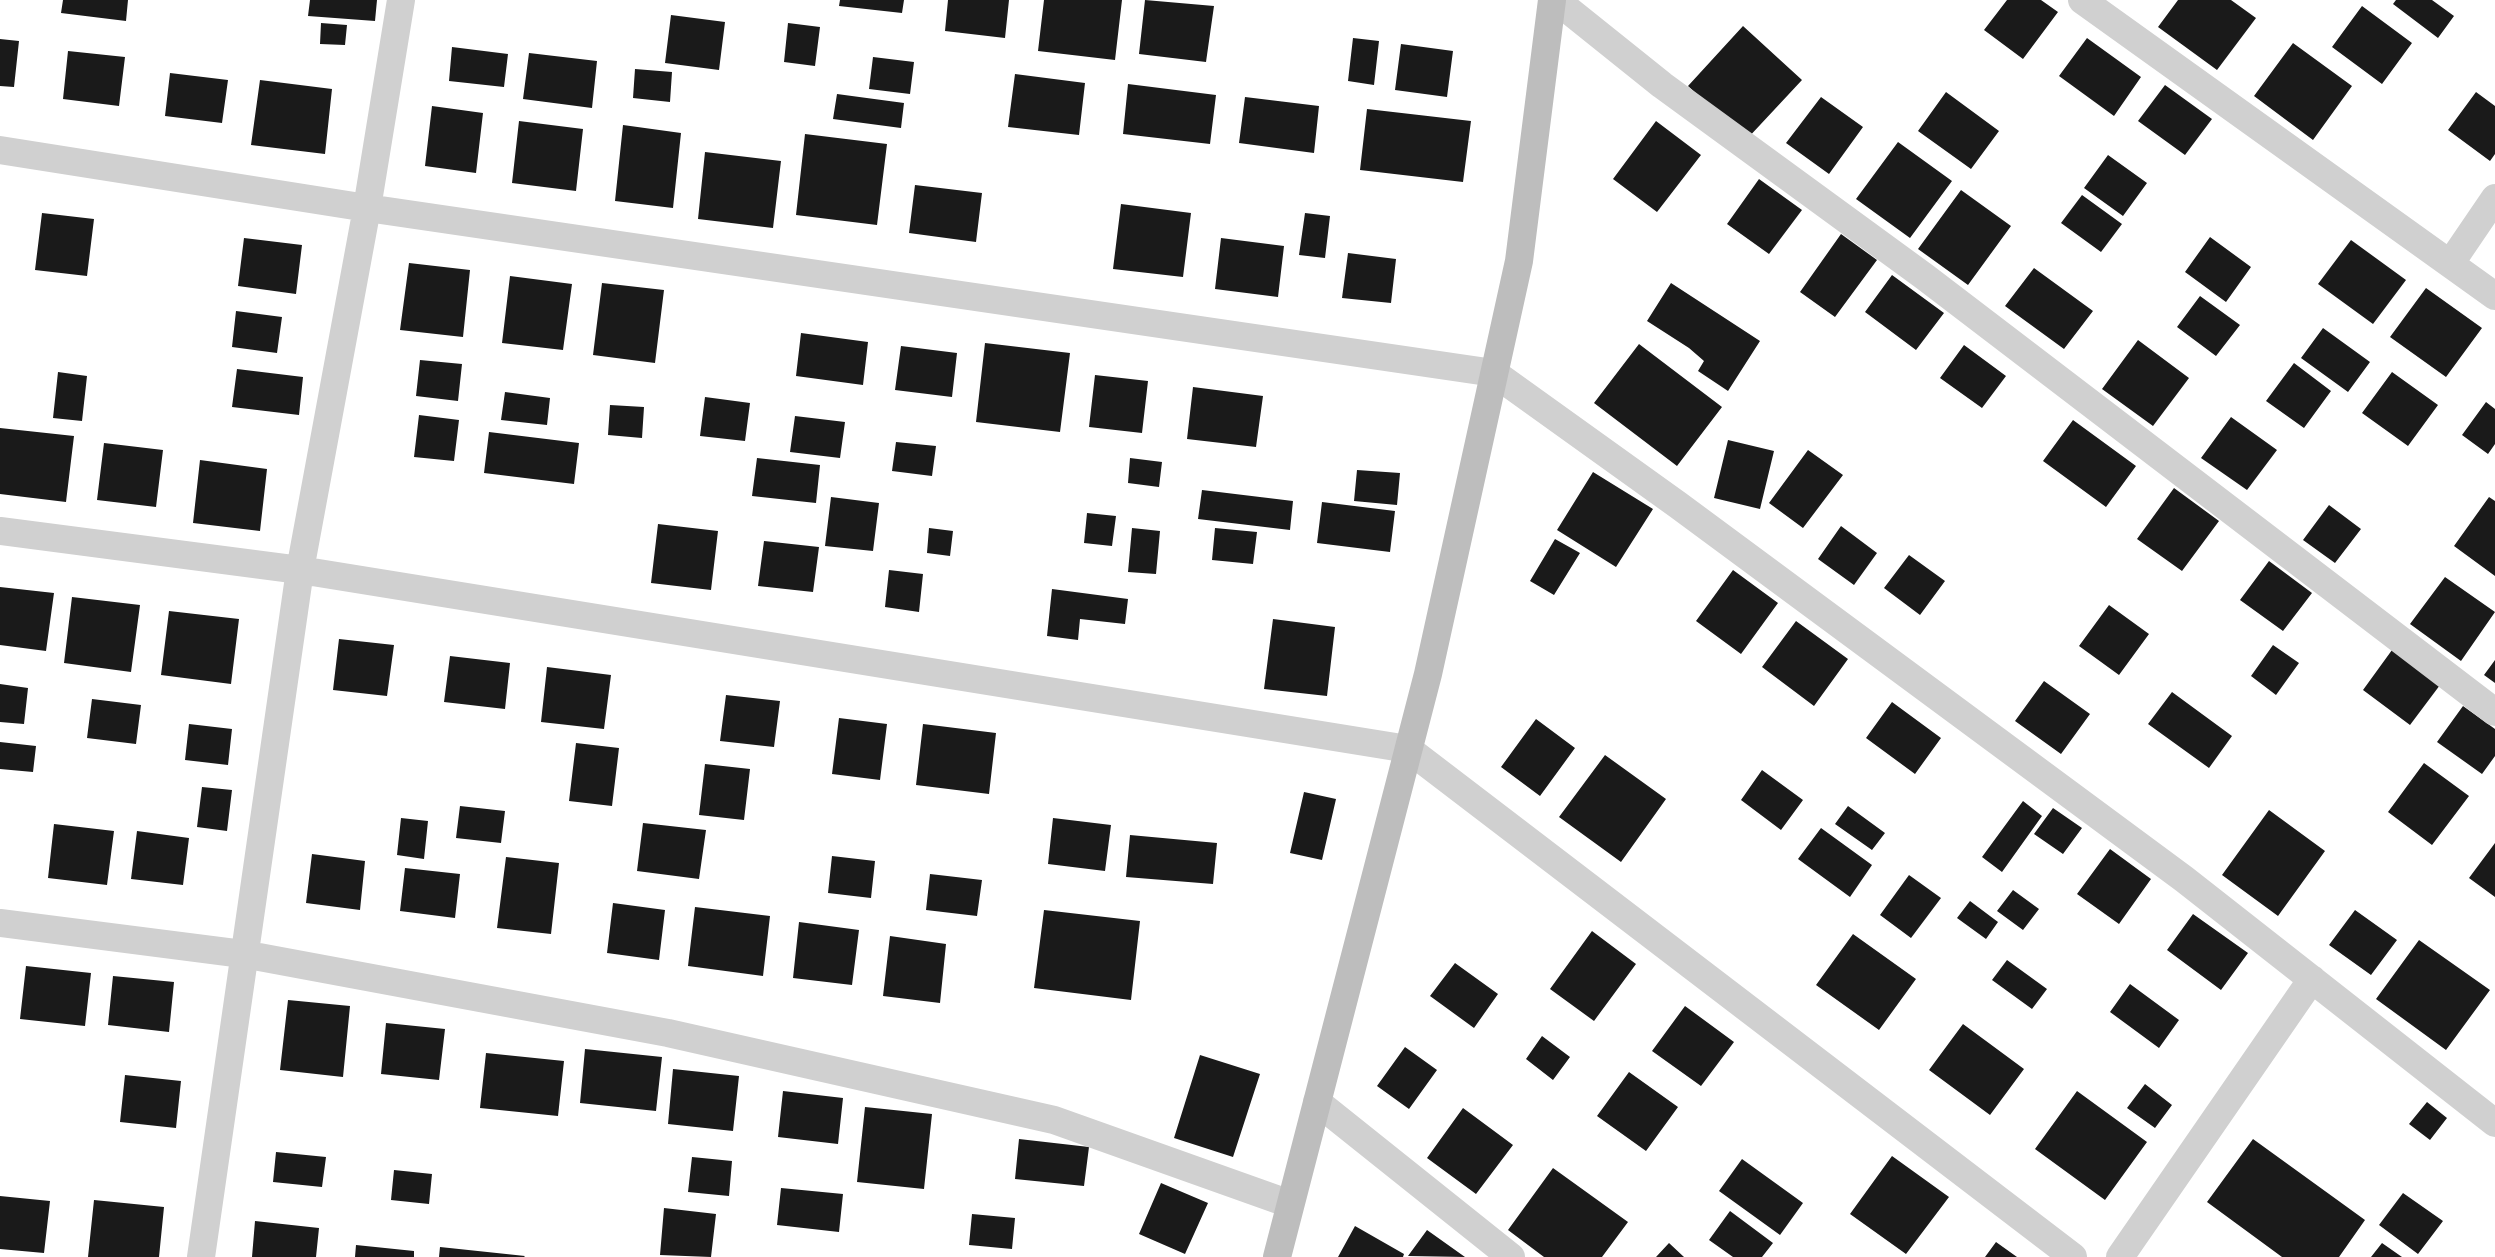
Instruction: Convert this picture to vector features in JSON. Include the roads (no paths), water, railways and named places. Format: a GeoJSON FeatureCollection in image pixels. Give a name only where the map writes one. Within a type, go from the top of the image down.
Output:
{"type":"FeatureCollection","features":[{"type":"Feature","properties":{"kind":"main road"},"geometry":{"type":"LineString","coordinates":[[1277,1257],[1430,664],[1519,261],[1552,0]]}},
{"type":"Feature","properties":{"kind":"street"},"geometry":{"type":"LineString","coordinates":[[201,1257],[243,954],[300,570],[367,208],[401,0]]}},
{"type":"Feature","properties":{"kind":"street"},"geometry":{"type":"LineString","coordinates":[[1556,0],[1662,85],[1925,277],[2495,712]]}},
{"type":"Feature","properties":{"kind":"street"},"geometry":{"type":"LineString","coordinates":[[2082,0],[2495,296]]}},
{"type":"Feature","properties":{"kind":"street"},"geometry":{"type":"LineString","coordinates":[[0,150],[367,208],[1494,373],[1686,511],[2160,861],[2495,1123]]}},
{"type":"Feature","properties":{"kind":"street"},"geometry":{"type":"LineString","coordinates":[[2450,264],[2495,198]]}},
{"type":"Feature","properties":{"kind":"street"},"geometry":{"type":"LineString","coordinates":[[0,531],[300,570],[1408,749],[2073,1257]]}},
{"type":"Feature","properties":{"kind":"street"},"geometry":{"type":"LineString","coordinates":[[0,923],[243,954],[668,1032],[1054,1120],[1290,1204]]}},
{"type":"Feature","properties":{"kind":"street"},"geometry":{"type":"LineString","coordinates":[[2120,1257],[2312,979]]}},
{"type":"Feature","properties":{"kind":"street"},"geometry":{"type":"LineString","coordinates":[[1317,1102],[1511,1257]]}}]}
